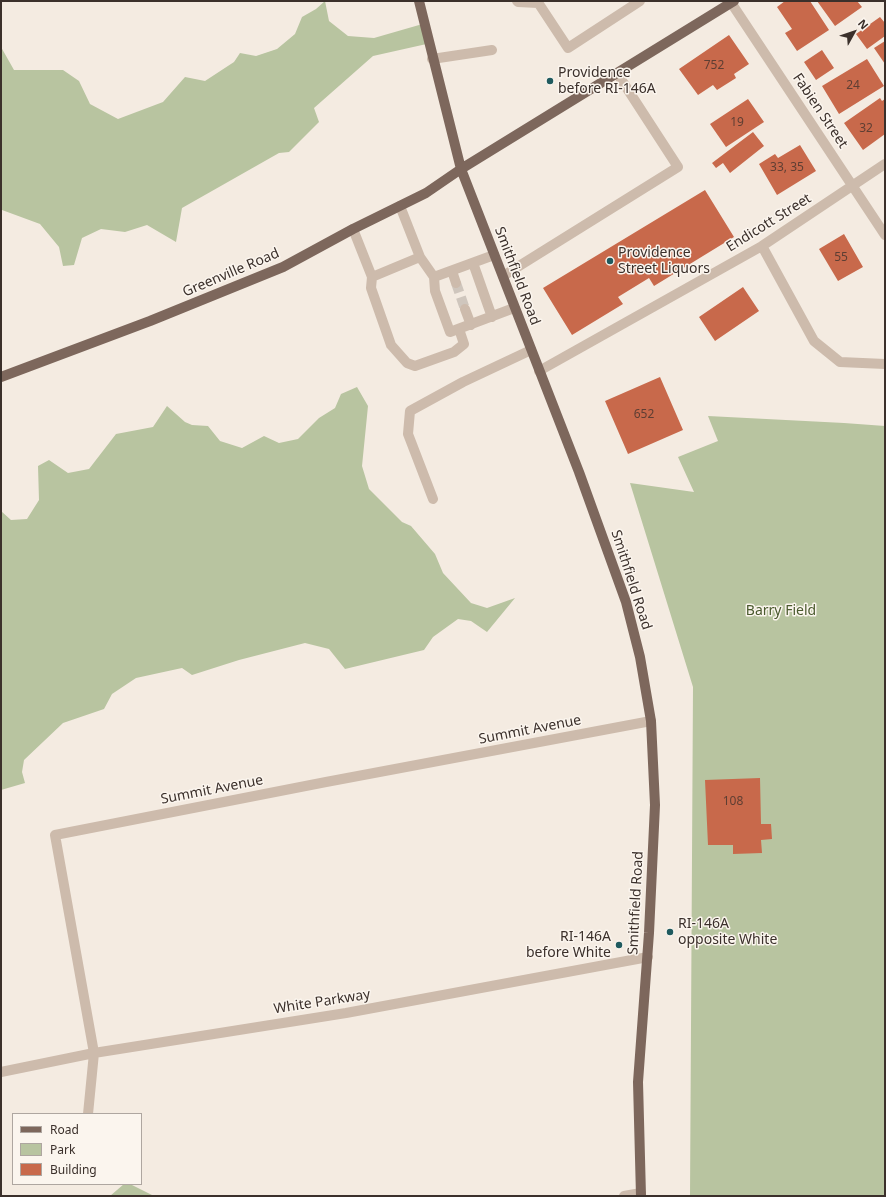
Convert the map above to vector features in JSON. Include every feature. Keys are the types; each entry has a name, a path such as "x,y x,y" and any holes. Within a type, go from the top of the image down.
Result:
{"main road":[{"name":"Smithfield Road","path":"419,1 460,169 579,472 626,602 640,657 651,721 655,805 648,957 638,1082 641,1195"},
{"name":"Greenville Road","path":"1,377 150,321 283,267 353,229 426,193 460,169 731,2"}],"street":[{"path":"517,1 537,2 568,48 640,1"},
{"name":"Fabien Street","path":"731,2 885,235"},
{"path":"432,59 492,50"},
{"path":"502,276 678,167 617,73"},
{"name":"Endicott Street","path":"539,371 762,246 885,164"},
{"path":"400,206 420,257 434,277 435,291 450,332 514,308"},
{"path":"353,229 372,278 371,288 391,345 407,363 415,366 454,352 464,344 459,329"},
{"path":"762,246 814,341 840,362 885,364"},
{"path":"434,277 494,255"},
{"path":"372,278 420,257"},
{"path":"473,263 492,317"},
{"path":"452,271 456,283"},
{"path":"465,309 471,325"},
{"path":"433,499 408,434 410,411 463,382 531,350"},
{"name":"Summit Avenue","path":"88,1113 94,1053 55,835 651,721"},
{"name":"White Parkway","path":"1,1072 94,1053 346,1014 648,957"},
{"path":"624,1196 641,1195"}],"green space":[{"path":"325,1 329,21 348,36 374,38 426,23 431,43 373,56 314,108 319,122 289,152 279,153 182,208 176,242 147,225 125,232 101,229 82,238 74,265 63,266 59,247 40,224 2,210 1,211 1,47 14,70 63,70 79,81 90,104 118,119 163,102 185,77 205,81 234,62 240,53 256,56 277,49 295,34 302,17 316,9"},
{"path":"357,387 368,406 362,466 369,489 402,522 411,526 435,554 443,573 471,603 487,608 515,598 487,632 471,621 458,619 433,637 424,650 345,669 329,649 305,643 239,660 192,675 182,668 136,678 112,694 104,709 63,723 24,760 22,772 25,783 1,790 1,511 11,520 27,519 39,500 38,466 49,460 68,473 89,469 116,434 153,427 167,406 185,422 192,425 208,426 220,441 242,448 264,436 279,443 298,439 319,418 335,408 341,394"},
{"name":"Barry Field","path":"708,416 885,426 885,1196 690,1196 693,687 630,483 694,492 678,457 718,441"},
{"path":"123,1185 132,1185 154,1196 110,1196"}],"building":[{"path":"785,1 810,1 829,30 797,51 785,33 792,29 777,7"},
{"path":"817,1 857,1 862,7 835,26"},
{"path":"880,17 885,23 885,36 867,49 856,34"},
{"path":"729,35 749,64 734,74 736,78 717,90 713,85 698,95 679,69"},
{"path":"885,41 885,64 874,48"},
{"path":"822,50 834,68 816,80 804,62"},
{"path":"867,59 884,86 839,114 822,86"},
{"path":"880,98 882,101 885,99 885,134 863,150 844,123"},
{"path":"748,99 764,122 726,147 710,124"},
{"path":"753,132 764,146 730,173 723,163 716,168 712,163"},
{"path":"800,145 816,171 777,195 759,164 775,154 778,158"},
{"path":"705,190 734,237 654,286 649,278 618,297 623,304 572,335 543,288"},
{"path":"844,234 863,267 838,281 819,249"},
{"path":"743,287 759,311 715,341 699,317"},
{"path":"660,377 683,430 628,454 605,401"},
{"path":"760,778 761,824 771,824 772,839 761,840 762,853 733,854 733,845 708,845 705,780"}],"tunnel":[{"path":"456,283 465,309"}],"place":[{"name":"Providence before RI-146A","path":"550,81"},
{"name":"Providence Street Liquors","path":"610,261"},
{"name":"RI-146A opposite White","path":"670,932"},
{"name":"RI-146A before White","path":"619,945"}]}
